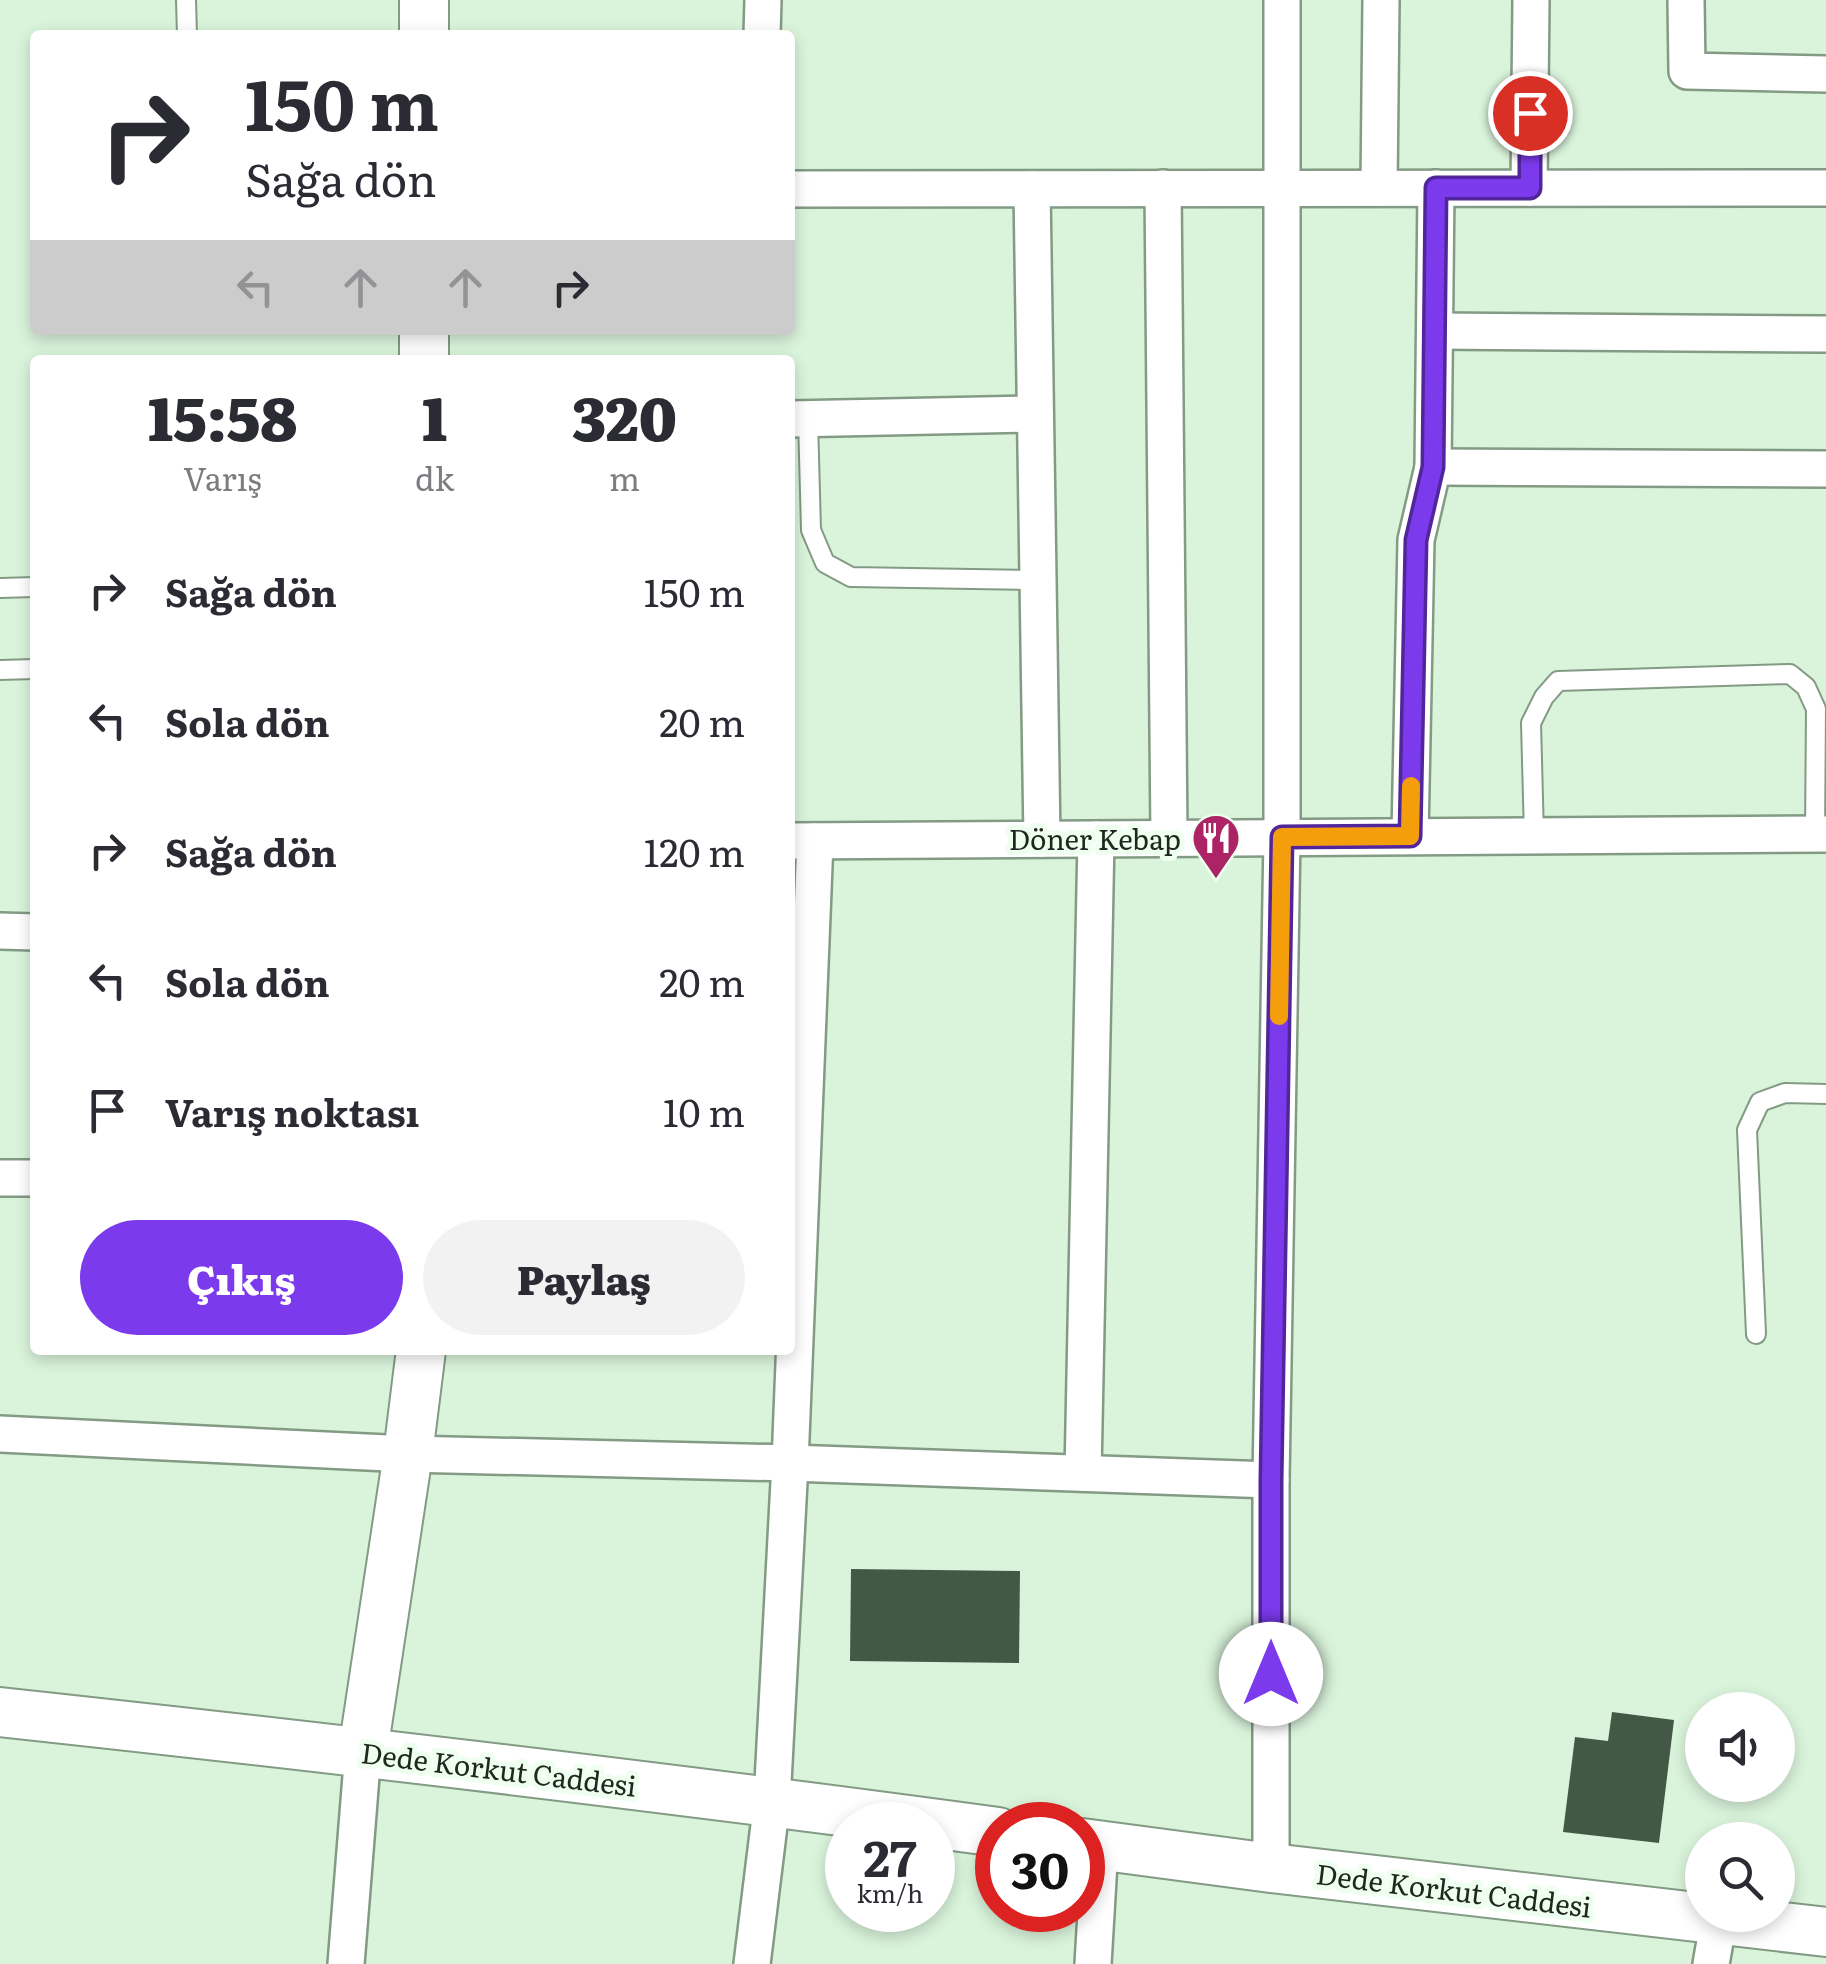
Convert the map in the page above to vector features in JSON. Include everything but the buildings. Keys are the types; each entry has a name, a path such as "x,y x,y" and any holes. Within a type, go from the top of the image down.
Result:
{"main road":[{"path":"424,0 424,30"},
{"path":"362,1751 420,1355"},
{"name":"Dede Korkut Caddesi","path":"0,1712 362,1751 975,1829"},
{"name":"Dede Korkut Caddesi","path":"1105,1846 1272,1868 1715,1941 1826,1932"}],"street":[{"path":"762,30 763,0"},
{"path":"1272,1868 1271,1480 1282,837 1282,0"},
{"path":"1378,188 1381,0"},
{"path":"1530,188 1531,0"},
{"path":"1686,0 1687,71 1826,74"},
{"path":"795,188 1826,188"},
{"path":"1164,188 1170,838"},
{"path":"1410,836 1416,540 1433,467 1436,188"},
{"path":"1032,189 1042,838"},
{"path":"1435,330 1826,334"},
{"path":"799,419 1035,414"},
{"path":"1433,467 1826,469"},
{"path":"795,1204 802,841 1821,834"},
{"path":"1083,1473 1096,839"},
{"path":"0,932 30,932"},
{"path":"0,1178 30,1178"},
{"path":"752,1964 772,1801 792,1355"},
{"path":"0,1434 408,1454 1271,1480"},
{"path":"346,1964 362,1751"},
{"path":"1093,1932 1094,1964"}],"lane":[{"path":"186,0 187,30"},
{"path":"799,419 811,530 825,564 850,578 1038,580"},
{"path":"0,588 30,587"},
{"path":"0,670 30,669"},
{"path":"1534,836 1530,723 1558,681 1790,674 1806,687 1816,709 1821,834"},
{"path":"1756,1334 1747,1130 1760,1102 1785,1093 1826,1094"}],"slow traffic":[{"path":"1279,1016 1282,837 1410,836 1411,786"}],"place":[{"name":"Döner Kebap","path":"1216,880"}],"route":[{"path":"1271,1674 1282,837 1410,836 1416,540 1433,467 1436,188 1530,188 1530,113"}]}
